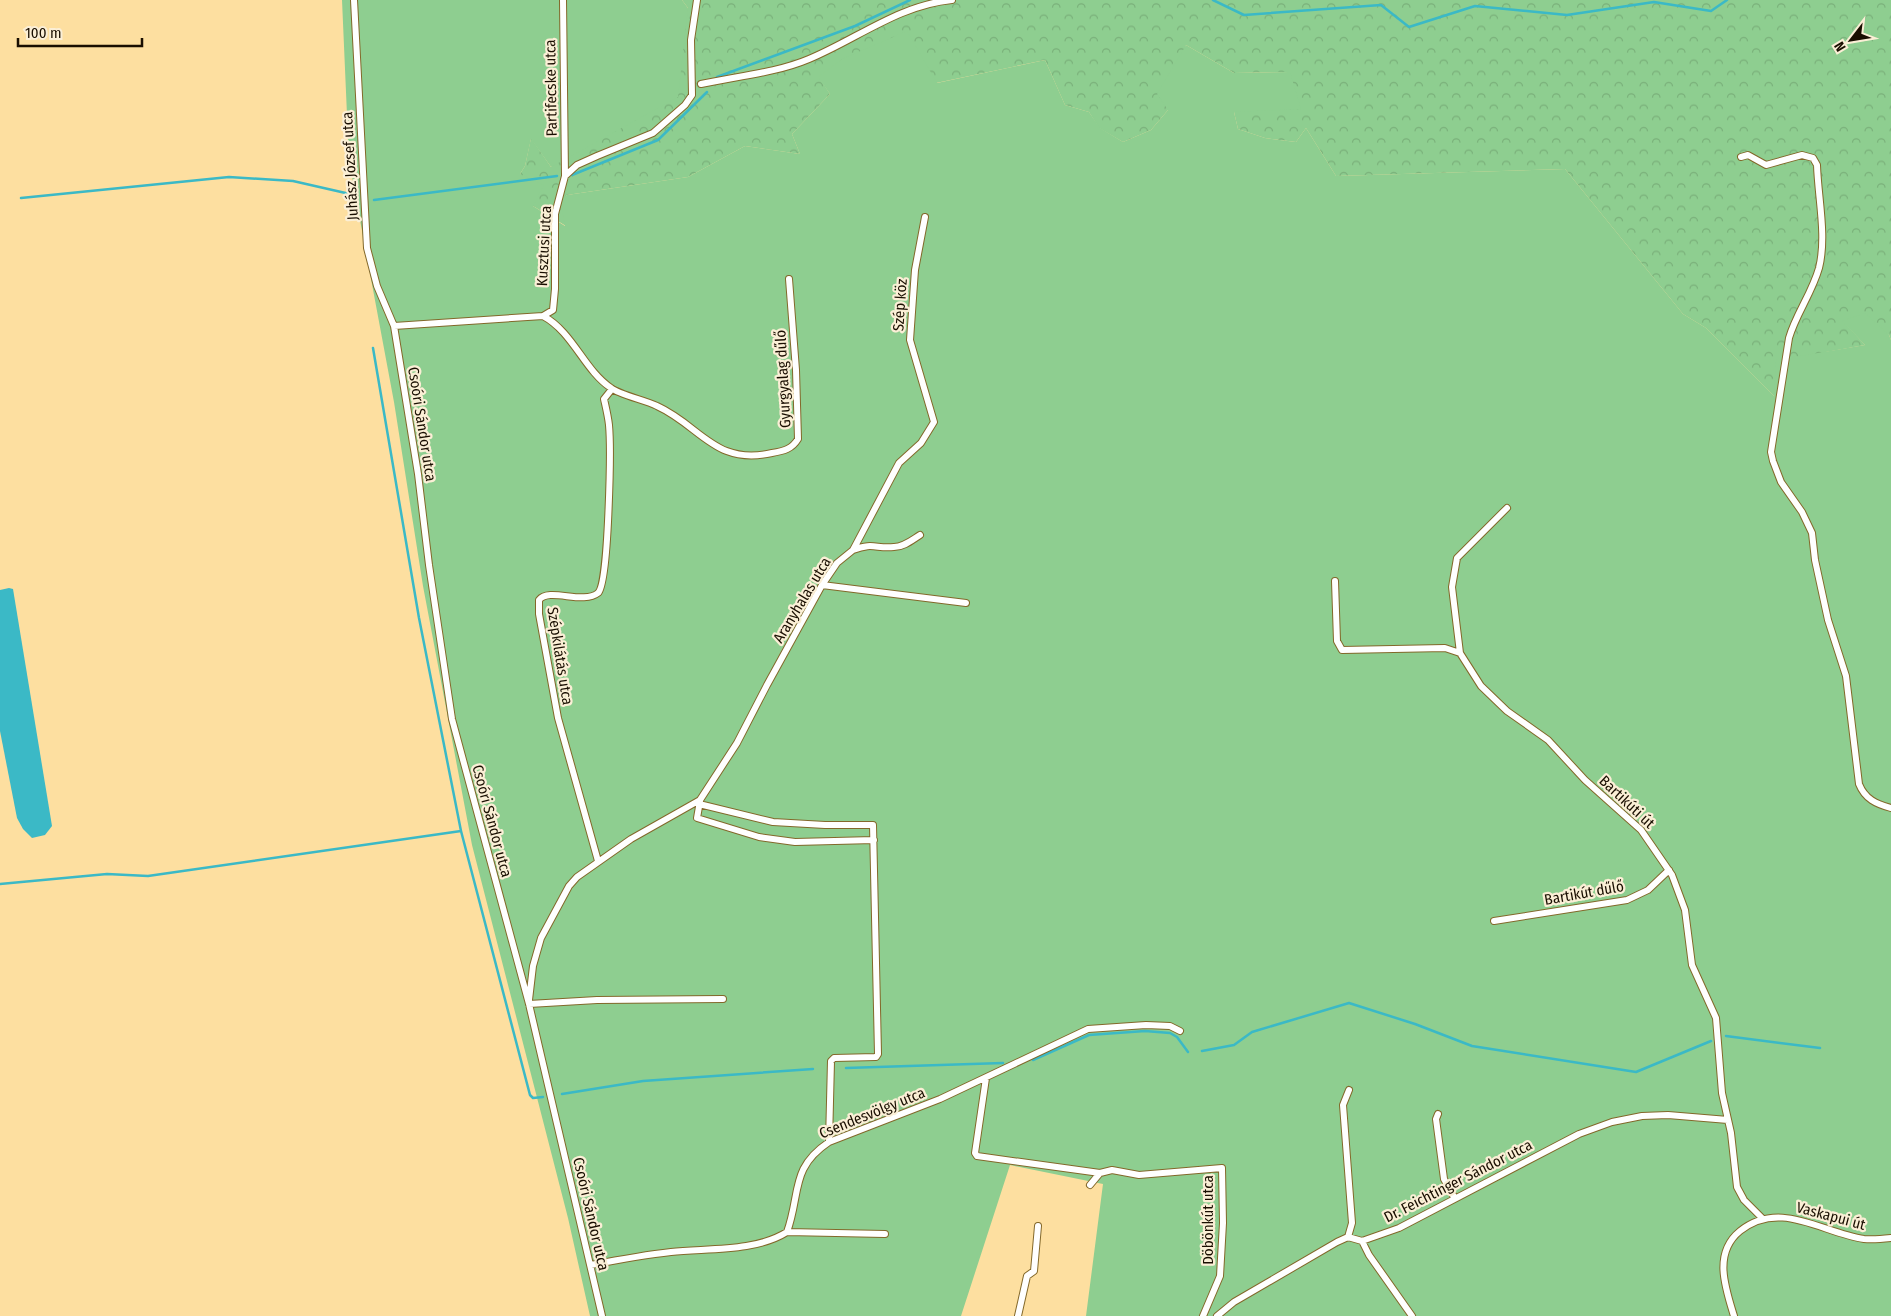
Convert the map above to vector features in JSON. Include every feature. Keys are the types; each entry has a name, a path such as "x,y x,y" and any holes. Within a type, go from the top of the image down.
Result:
{"street":[{"name":"Juhász József utca","path":"354,0 367,248 378,286 394,326"},
{"name":"Partifecske utca","path":"563,0 565,176"},
{"path":"565,176 577,165 653,133 685,105 692,95 691,40 697,0"},
{"path":"701,84 786,67 809,59 901,12 935,2 952,0"},
{"path":"1741,157 1748,156 1766,165 1802,155 1813,158 1817,165 1822,238 1819,268 1788,338 1772,452 1781,482 1802,512 1812,533 1815,560 1828,620 1846,676 1859,784 1863,794 1871,800 1891,808"},
{"name":"Kusztusi utca","path":"543,316 553,310 556,214 565,176"},
{"name":"Szép köz","path":"925,217 915,270 910,340 934,422"},
{"name":"Gyurgyalag dűlő","path":"543,316 551,320 565,334 612,389 658,406 684,423 707,442 728,452 756,457 794,446 798,440 796,370 789,278"},
{"path":"394,326 543,316"},
{"name":"Csoóri Sándor utca","path":"394,326 418,474 429,565 452,719 529,1004 602,1316"},
{"name":"Szépkilátás utca","path":"598,861 558,718 539,614 539,600 548,596 586,598 594,595 601,588 606,563 610,462 609,426 604,399 612,389"},
{"name":"Aranyhalas utca","path":"529,1004 533,966 541,938 569,886 577,877 598,861 632,839 699,802 738,743 767,685 822,585 837,563 853,550 899,463 921,443 934,422"},
{"path":"1335,581 1337,641 1342,650 1445,648 1460,653 1452,587 1457,558 1507,508"},
{"path":"853,550 870,544 894,547 903,545 920,535"},
{"path":"822,585 966,603"},
{"name":"Bartikúti út","path":"1460,653 1481,686 1507,712 1548,740 1585,780 1641,830 1669,870 1684,910 1692,965 1714,1012 1722,1093 1728,1120 1737,1187 1744,1200 1762,1218"},
{"path":"829,1142 831,1061 834,1058 876,1056 878,1054 874,825 773,822 699,802 697,818 759,837 795,842 874,840"},
{"name":"Bartikút dűlő","path":"1494,921 1627,900 1648,890 1669,870"},
{"path":"529,1004 597,1000 723,999"},
{"name":"Csendesvölgy utca","path":"787,1232 803,1166 818,1150 829,1142 890,1120 986,1078 1088,1029 1146,1024 1170,1026 1180,1031"},
{"path":"986,1078 975,1153 977,1156 1100,1173"},
{"path":"1217,1316 1234,1302 1348,1237 1352,1223 1343,1106 1349,1090"},
{"path":"1438,1114 1436,1119 1444,1178 1454,1197"},
{"name":"Dr. Feichtinger Sándor utca","path":"1362,1241 1399,1228 1454,1197 1579,1134 1612,1122 1642,1116 1668,1115 1728,1120"},
{"name":"Döbönkút utca","path":"1100,1173 1112,1170 1139,1175 1222,1168 1223,1223 1220,1276 1203,1316"},
{"path":"1090,1185 1100,1173"},
{"name":"Vaskapui út","path":"1734,1316 1723,1274 1723,1261 1727,1247 1734,1236 1746,1226 1762,1218 1789,1217 1863,1239 1891,1238"},
{"path":"1018,1316 1027,1276 1034,1271 1038,1226"},
{"path":"590,1265 637,1257 760,1243 775,1239 787,1232 885,1234"},
{"path":"1348,1237 1362,1241 1369,1255 1412,1316"}],"green space":[{"path":"342,0 682,0 688,8 678,97 551,167 531,139 525,166 520,174 544,185 533,206 565,226 560,199 567,195 688,177 745,146 800,154 792,134 830,94 818,77 842,59 907,31 937,83 1045,60 1065,105 1089,112 1100,128 1123,142 1151,130 1168,110 1157,94 1186,45 1234,73 1290,72 1301,109 1234,112 1238,129 1265,138 1296,142 1306,128 1336,176 1565,169 1683,314 1706,328 1774,396 1776,360 1865,345 1842,321 1865,313 1889,335 1891,340 1891,1316 1086,1316 1103,1184 1010,1165 961,1316 590,1316 568,1218 472,845 423,586 394,402 349,161"},
{"path":"682,0 1891,0 1891,340 1889,335 1843,321 1865,345 1826,352 1774,396 1706,328 1683,314 1565,169 1336,176 1306,128 1296,142 1265,138 1238,129 1234,112 1290,72 1234,73 1186,45 1168,110 1151,130 1123,142 1099,128 1089,112 1065,105 1045,60 936,83 819,77 830,94 792,134 800,154 745,146 688,177 567,195 561,200 566,226 533,206 520,174 525,166 531,138 551,167 688,8"}],"water":[{"path":"13,589 52,826 45,835 32,838 23,829 17,818 0,731 0,590"}],"waterway":[{"path":"717,77 855,26 910,0"},
{"path":"1213,0 1244,15 1381,5 1409,27 1475,6 1567,15 1654,2 1711,11 1727,0"},
{"path":"572,175 658,140 707,92"},
{"path":"374,200 557,176"},
{"path":"21,198 229,177 293,181 350,194"},
{"path":"373,348 419,618 461,831 530,1095 533,1098 543,1097"},
{"path":"0,884 107,874 148,876 461,831"},
{"path":"1202,1051 1234,1045 1252,1032 1349,1003 1415,1024 1472,1046 1636,1072 1711,1041"},
{"path":"1033,1060 1089,1035 1145,1031 1170,1033 1177,1037 1188,1052"},
{"path":"1726,1036 1820,1048"},
{"path":"846,1068 1003,1063"},
{"path":"562,1094 643,1081 813,1069"}]}
